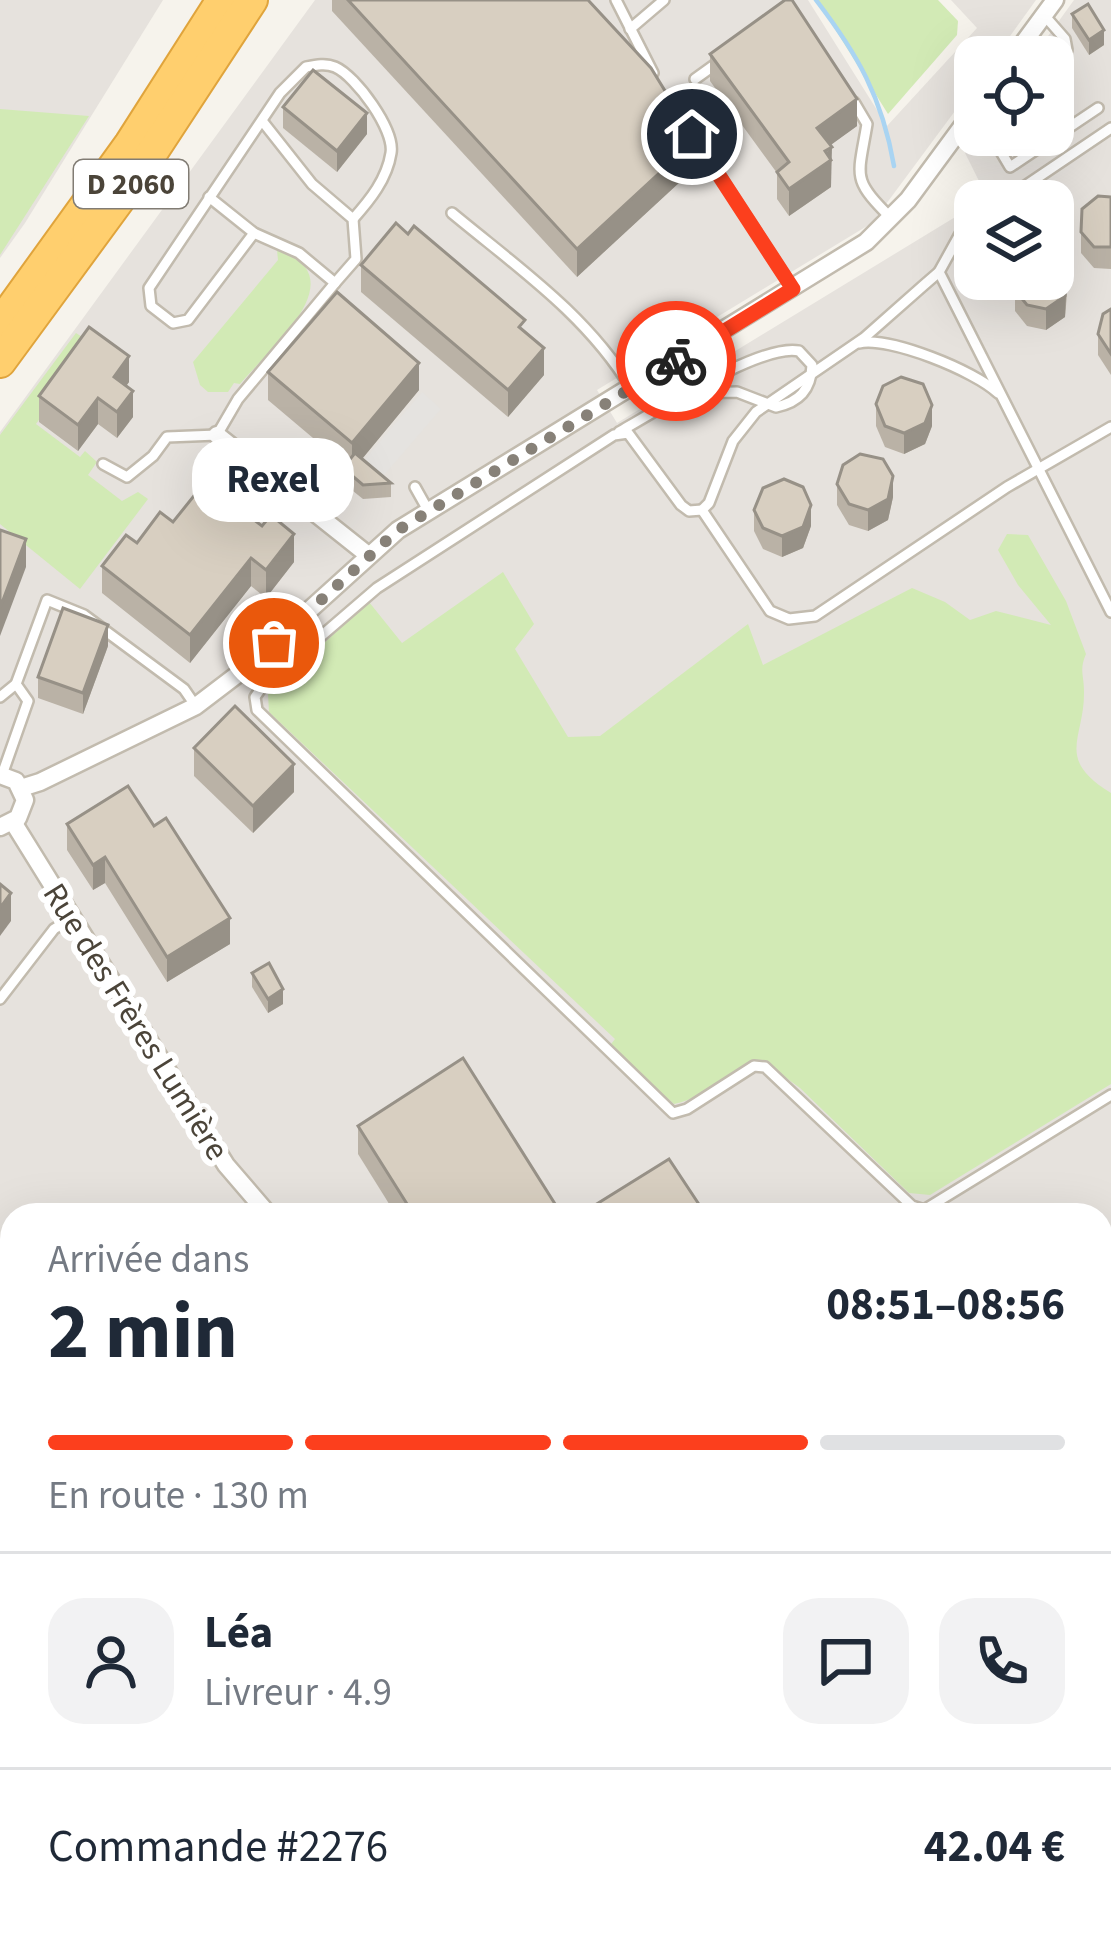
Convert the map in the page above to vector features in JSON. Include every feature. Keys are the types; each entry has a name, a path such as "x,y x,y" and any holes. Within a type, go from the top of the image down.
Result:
{"highway":[{"name":"D 2060","path":"0,324 130,144 219,0"},
{"name":"D 2060","path":"0,362 138,174 252,0"}],"street":[{"path":"1028,36 1049,8"},
{"path":"1,775 21,788 33,786 196,706 274,643 368,555 429,512 866,242 891,218 954,136"},
{"path":"217,435 368,555"},
{"path":"6,825 24,807 21,788"},
{"name":"Rue des Frères Lumière","path":"6,825 72,917 226,1165 259,1203"}],"lane":[{"path":"616,0 650,68 793,289"},
{"path":"630,28 664,0"},
{"path":"1049,8 1063,36"},
{"path":"695,79 732,52"},
{"path":"103,464 127,476 153,456 167,437 217,435 238,399 356,259 353,219 384,174 392,136 344,73 332,65 306,67 280,93 149,288 151,307 172,323 188,320 254,233"},
{"path":"846,90 867,124 858,176 864,191 891,218"},
{"path":"1074,124 1098,108"},
{"path":"263,122 312,184 353,219"},
{"path":"1034,180 1111,128"},
{"path":"1003,156 1010,167 1026,156"},
{"path":"209,197 254,233 299,253 335,283"},
{"path":"452,213 578,317 631,388"},
{"path":"614,435 628,433 681,506 689,512 702,510 733,441 766,404 854,344 939,272 954,245"},
{"path":"939,272 1111,612"},
{"path":"854,344 875,340 966,372 1002,396"},
{"path":"812,372 800,350 765,353 614,435 377,588 262,687 255,697 256,710 673,1113 754,1066 765,1067 909,1203"},
{"path":"692,393 737,392 766,404"},
{"path":"702,510 764,604 778,617 801,620 837,603 1007,487 1111,427"},
{"path":"415,487 429,512"},
{"path":"0,697 16,684 47,601 84,615 184,689 196,706"},
{"path":"1,775 28,701 16,684"},
{"path":"0,999 54,928 72,917"},
{"path":"935,1203 1111,1095"}],"shaded area":[{"path":"0,0 163,0 0,258"},
{"path":"315,0 808,0 887,126 954,53 954,112 872,223 597,390 617,423 954,218 954,300 1074,300 1074,180 978,180 966,156 1074,156 1074,36 1048,36 1074,0 1111,0 1111,1203 0,1203 0,432"},
{"path":"951,0 1036,0 1010,36 970,36 977,28"},
{"path":"422,392 441,409 379,481 360,465"}],"green space":[{"path":"817,0 938,0 958,21 957,35 888,114"},
{"path":"0,109 89,116 0,255"},
{"path":"277,250 300,262 310,277 309,295 300,314 240,384 234,383 228,392 208,392 200,385 193,362 278,260"},
{"path":"76,333 93,344 36,424 80,457 85,451 97,462 88,475 122,501 138,492 148,499 80,589 0,524 0,435"},
{"path":"1007,534 1028,535 1066,601 1086,654 1076,747 1083,769 1111,793 1111,1084 930,1195 909,1193 800,1088 763,1061 674,1104 608,1048 615,1039 269,712 268,694 369,602 402,643 503,572 534,624 515,649 568,737 600,736 748,624 763,665 912,588 945,602 970,620 996,611 1051,625 1018,585 998,550"}],"building":[{"path":"348,0 588,0 651,68 695,140 577,249"},
{"path":"785,0 792,0 857,99 817,128 832,147 825,151 831,160 789,189 777,172 789,162 710,54"},
{"path":"1088,4 1104,30 1089,40 1072,14"},
{"path":"313,70 367,113 337,151 283,107"},
{"path":"1098,196 1111,197 1111,247 1094,247 1081,232 1082,209"},
{"path":"396,223 408,234 414,226 525,320 519,327 544,348 508,390 361,265"},
{"path":"337,292 419,363 352,443 268,372"},
{"path":"1023,300 1059,300 1046,309"},
{"path":"1111,309 1111,354 1098,334 1103,314"},
{"path":"89,327 129,356 114,377 133,391 117,412 98,398 78,425 39,396"},
{"path":"901,377 923,384 932,405 925,423 904,433 885,426 876,404 883,386"},
{"path":"355,453 391,483 363,485 343,468"},
{"path":"860,454 883,459 893,476 888,499 868,510 849,504 837,484 843,465"},
{"path":"784,479 803,487 811,505 803,527 782,536 763,528 754,510 763,488"},
{"path":"205,482 262,526 271,515 294,534 266,570 251,558 190,635 102,566 126,535 137,543 160,512 173,522"},
{"path":"0,530 26,539 0,608"},
{"path":"63,608 108,625 83,693 38,677"},
{"path":"235,706 294,764 253,806 194,748"},
{"path":"128,786 154,826 166,818 230,918 167,957 105,857 93,865 67,824"},
{"path":"0,884 11,893 0,908"},
{"path":"269,963 283,989 268,999 252,973"},
{"path":"463,1058 554,1203 406,1203 358,1126"},
{"path":"669,1159 698,1203 598,1203"}],"waterway":[{"path":"816,0 866,78 883,119 894,166"}],"way so far":[{"path":"274,643 398,530 676,361"}],"place":[{"name":"Rexel","path":"274,643"}],"route":[{"path":"676,361 793,289 692,134"}]}
